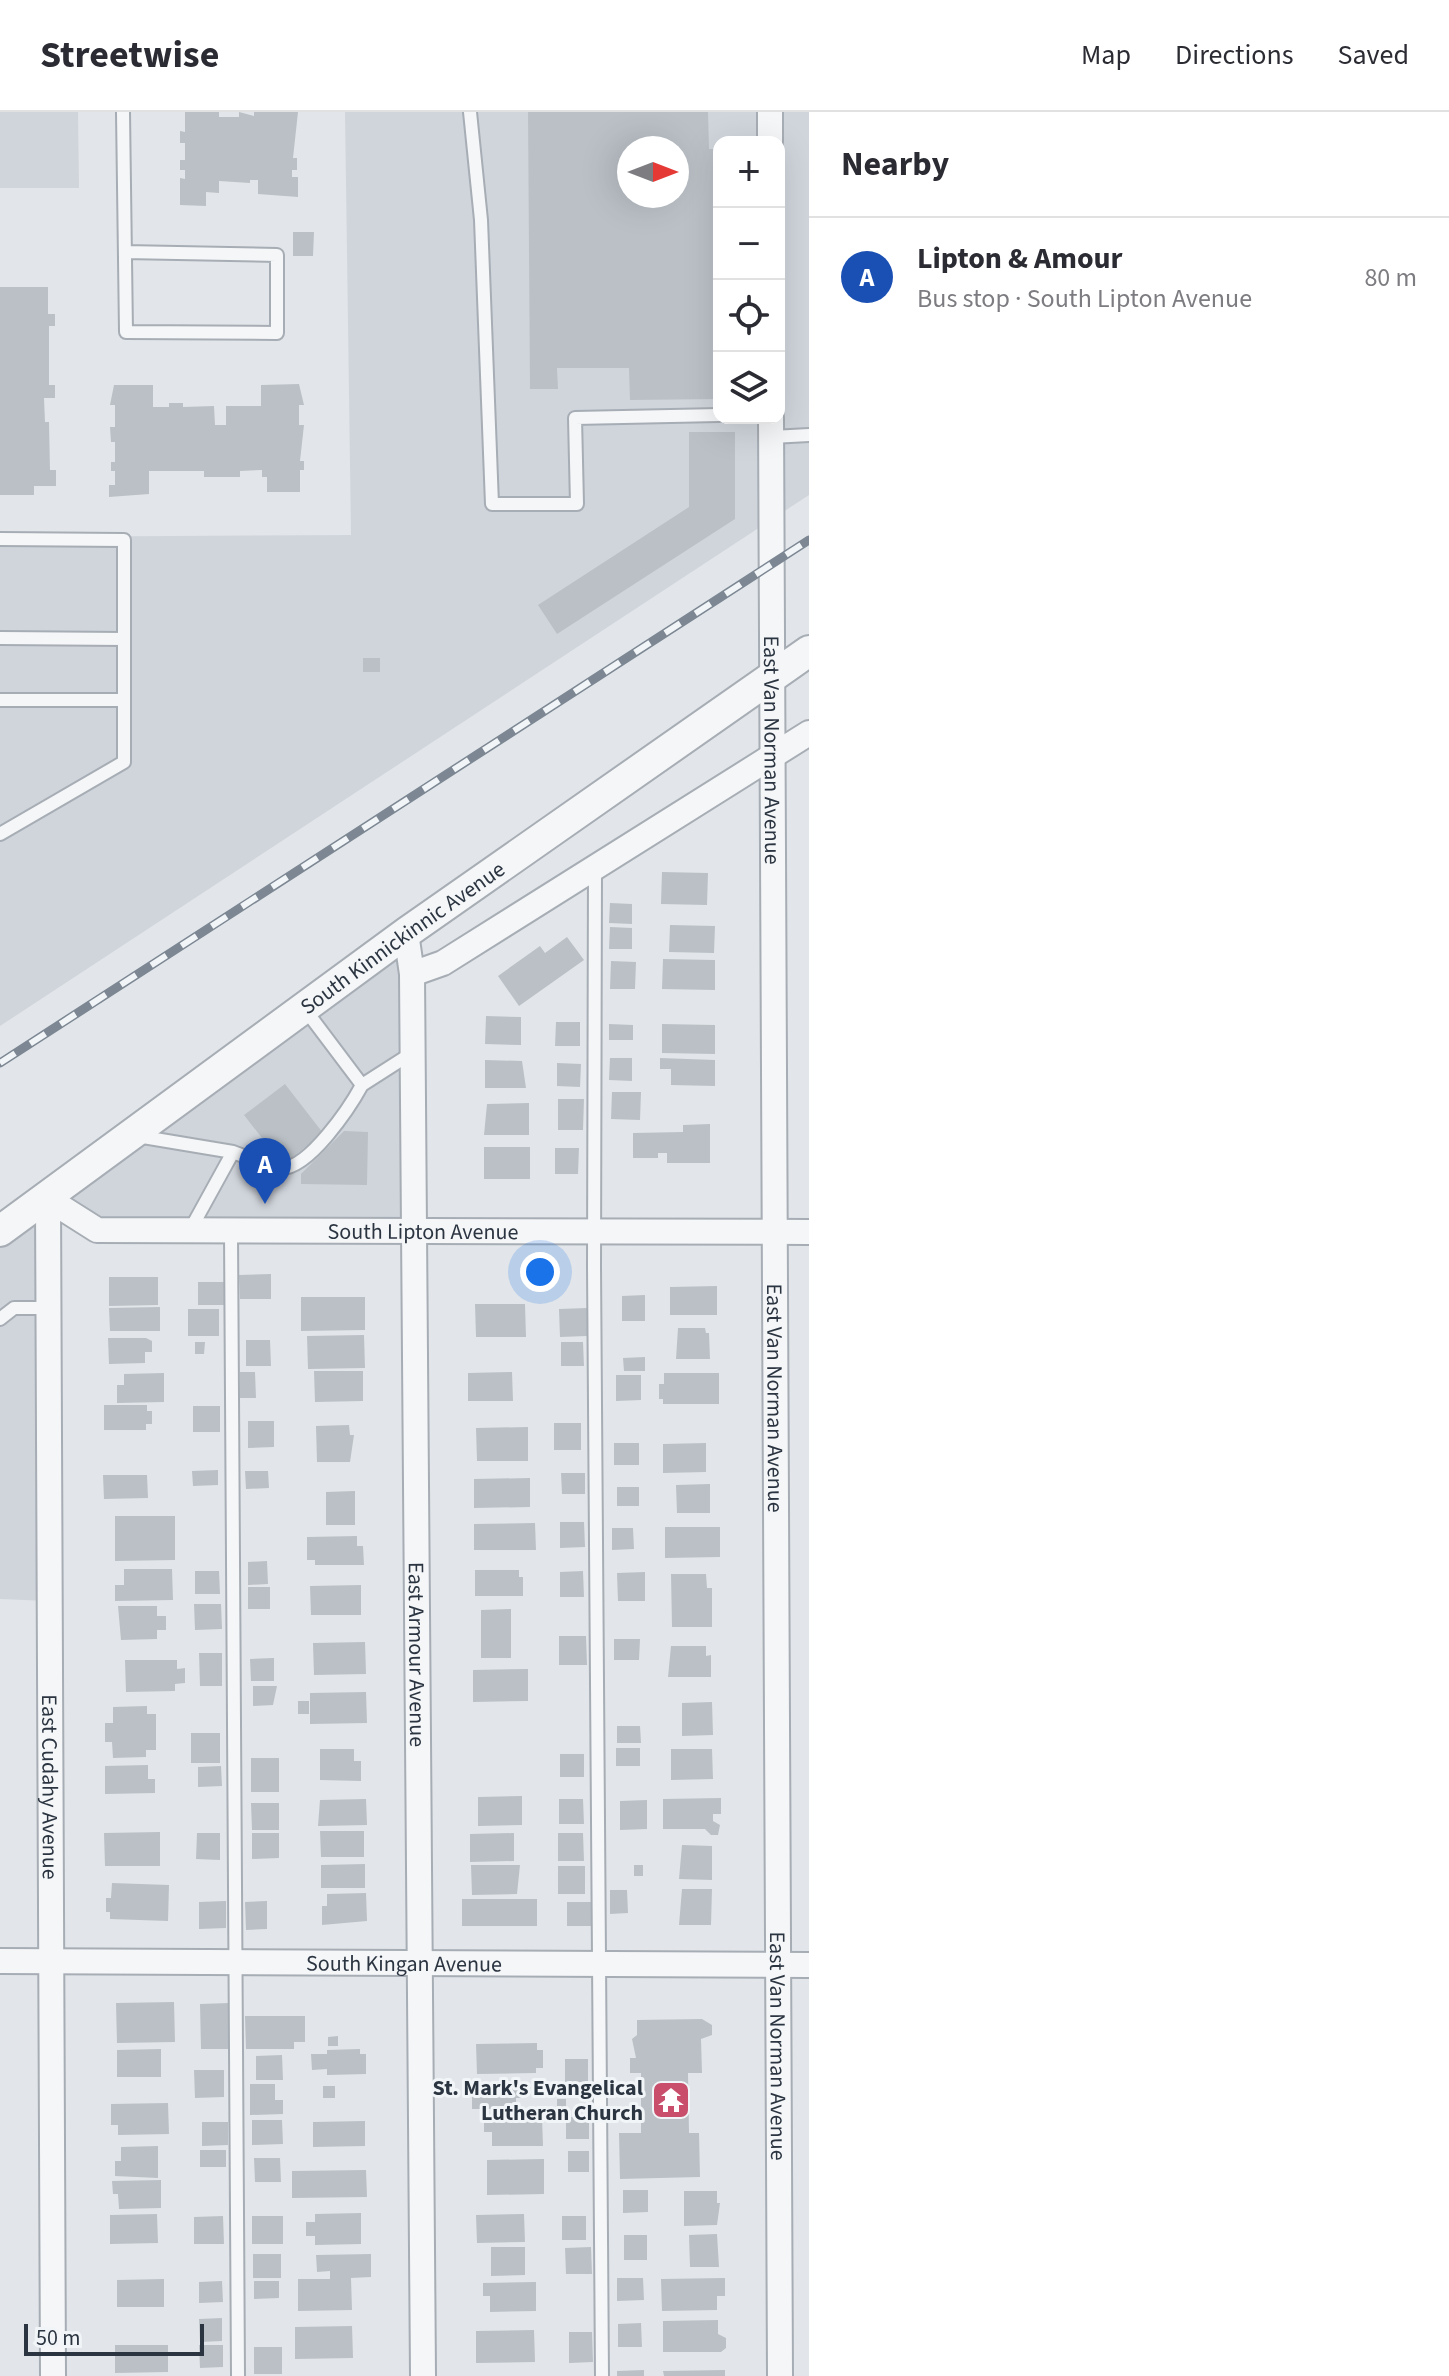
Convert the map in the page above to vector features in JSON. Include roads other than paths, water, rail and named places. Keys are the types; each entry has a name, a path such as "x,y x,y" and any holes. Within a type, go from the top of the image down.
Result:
{"street":[{"path":"770,112 770,136"},
{"name":"East Van Norman Avenue","path":"771,428 780,2376"},
{"name":"South Kinnickinnic Avenue","path":"0,1231 48,1199 406,933 809,651"},
{"name":"South Kinnickinnic Avenue","path":"412,974 443,963 809,733"},
{"name":"East Armour Avenue","path":"406,933 412,974 423,2376"},
{"name":"South Lipton Avenue","path":"48,1199 97,1230 189,1233 809,1232"},
{"name":"East Cudahy Avenue","path":"48,1199 53,2376"},
{"name":"South Kingan Avenue","path":"0,1961 809,1965"}],"lane":[{"path":"123,112 126,332 277,333 277,255 125,252"},
{"path":"470,112 481,220 492,504 577,504 575,418 713,415"},
{"path":"771,428 809,435"},
{"path":"0,539 124,540 124,762 0,834"},
{"path":"0,638 124,639"},
{"path":"0,700 124,700"},
{"path":"595,868 594,1232 602,1965 602,2376"},
{"path":"304,1008 362,1085"},
{"path":"133,1135 233,1152 280,1168 294,1165 342,1120 362,1085 412,1053"},
{"path":"189,1233 233,1152"},
{"path":"231,1233 238,2376"},
{"path":"0,1319 14,1308 48,1308"}],"railway":[{"path":"0,1063 809,540"}],"place":[{"name":"Lipton & Amour","path":"265,1204"},
{"name":"St. Mark's Evangelical Lutheran Church","path":"671,2100"}]}
